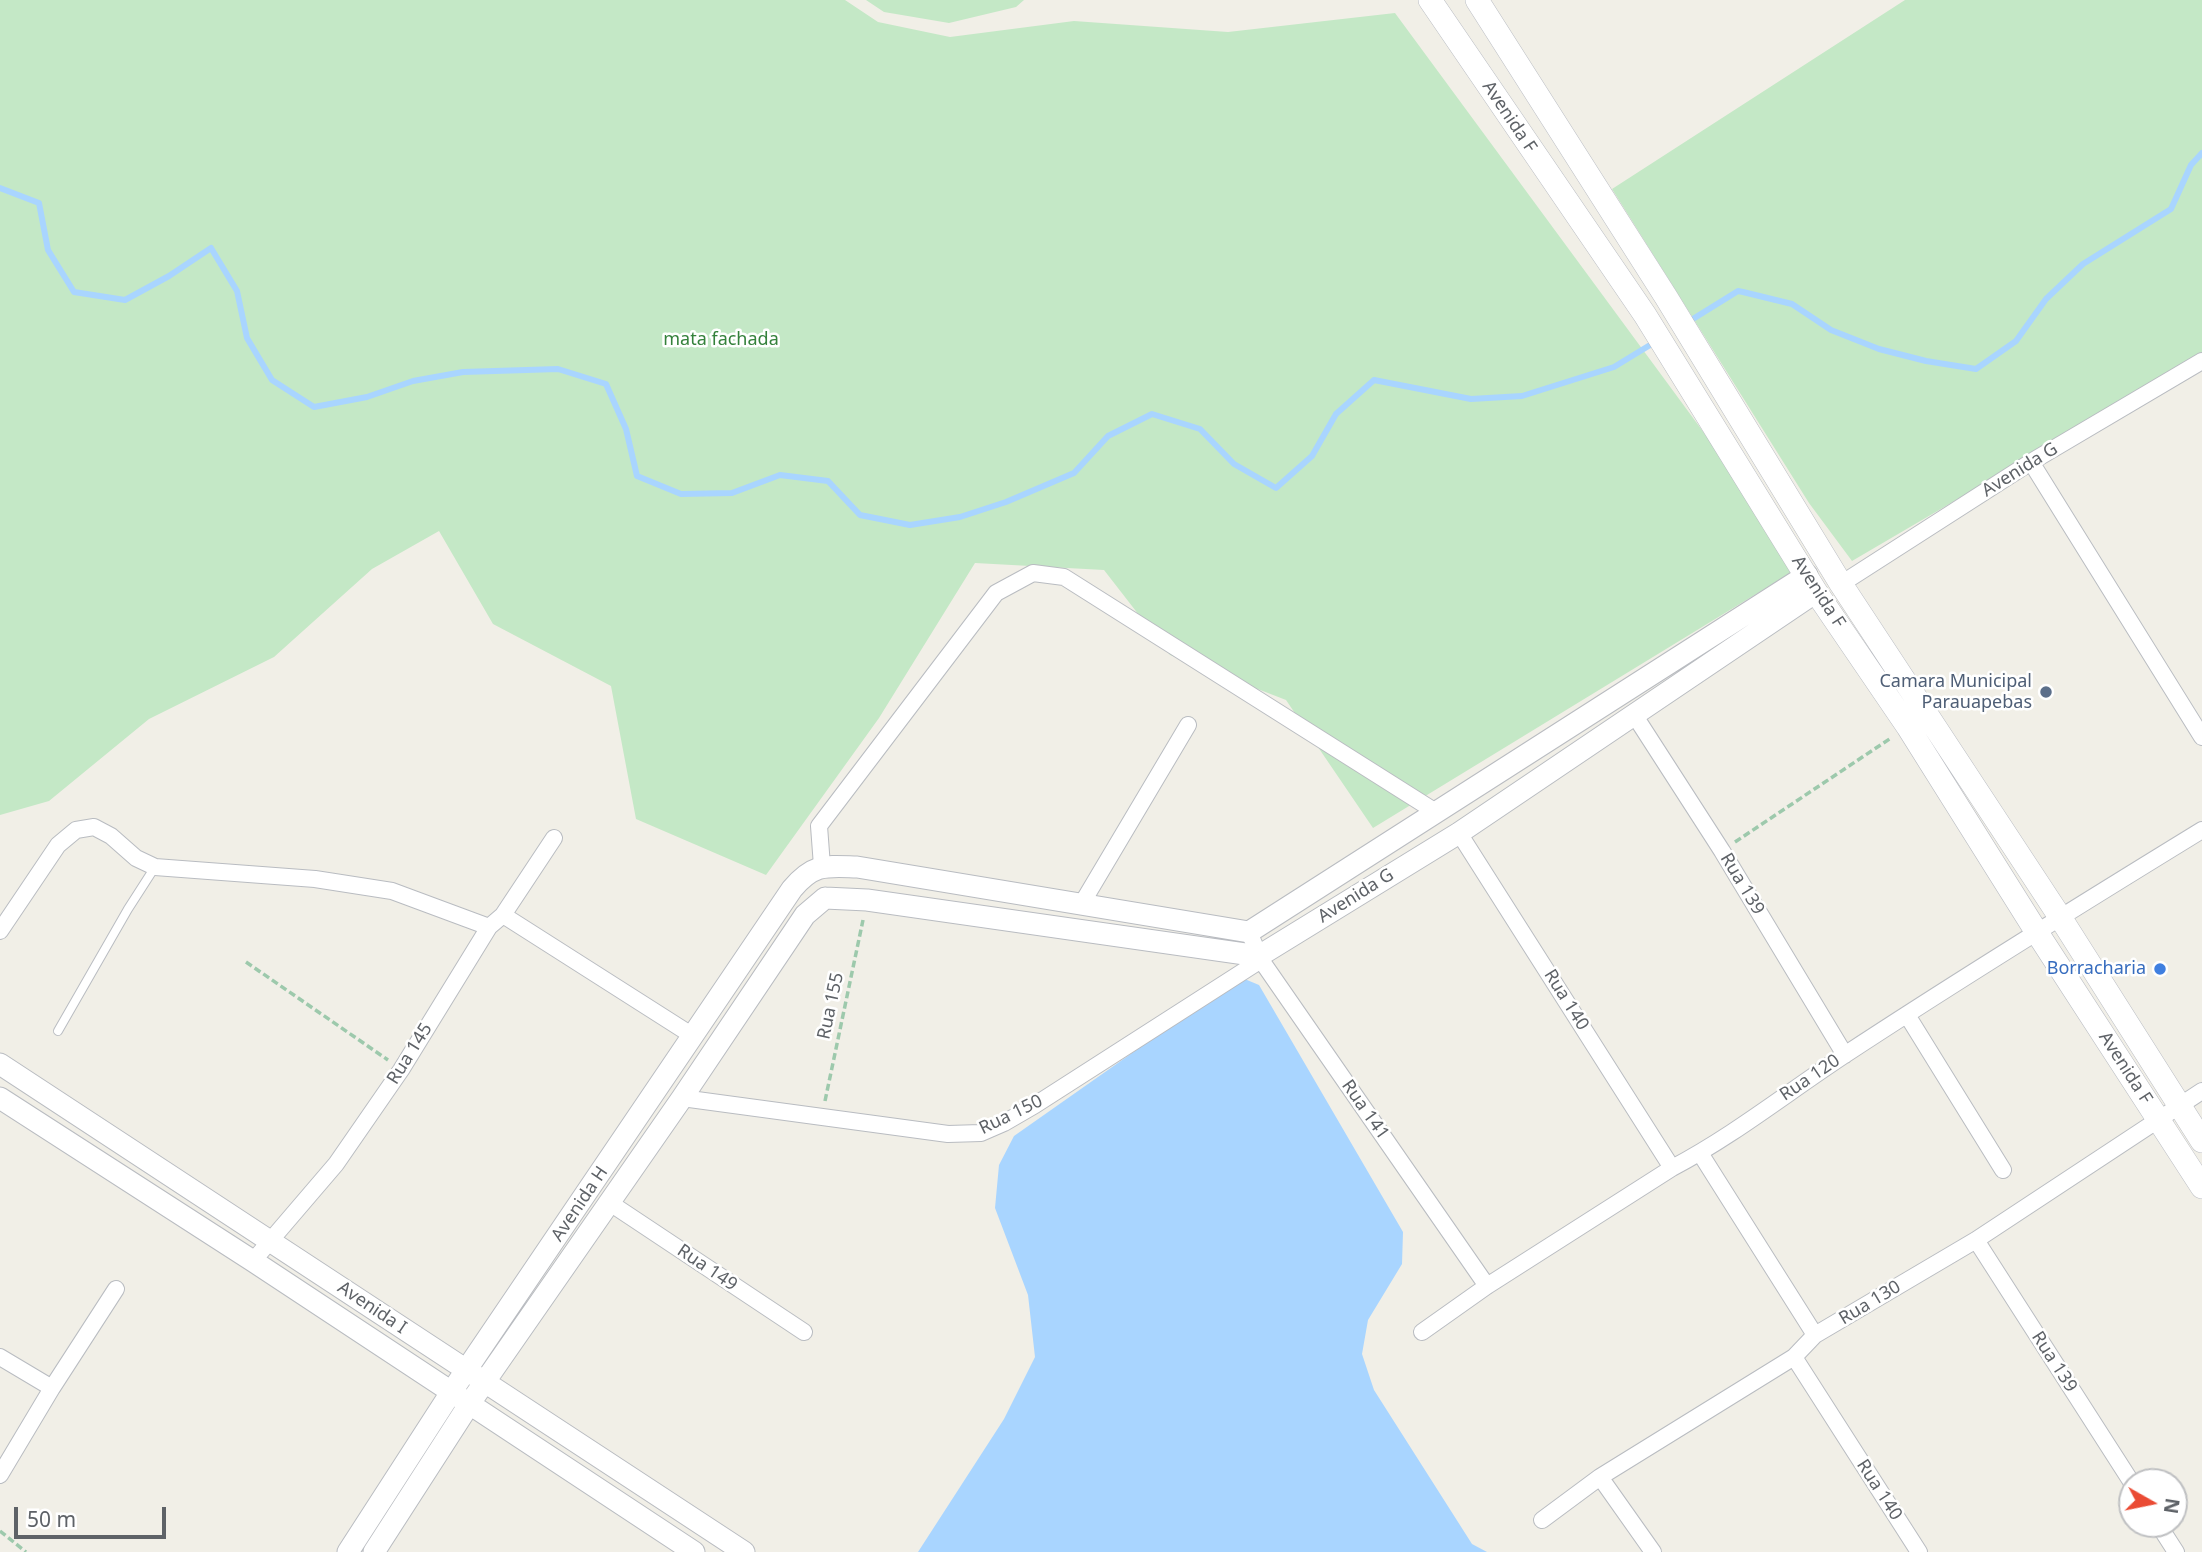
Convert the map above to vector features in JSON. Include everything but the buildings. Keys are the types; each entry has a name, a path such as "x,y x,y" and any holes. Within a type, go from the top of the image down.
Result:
{"main road":[{"name":"Avenida F","path":"1430,0 1645,315 1811,583 1908,727 2202,1187"},
{"name":"Avenida F","path":"1477,0 1666,297 1841,584 2060,917 2202,1140"}],"street":[{"name":"Avenida G","path":"1841,584 2031,462 2202,361"},
{"path":"2031,462 2202,737"},
{"path":"1260,958 867,900 825,898 818,826 996,593 1033,573 1064,577 1436,812"},
{"name":"Avenida G","path":"1260,958 1459,833 1635,716 1811,583"},
{"name":"Avenida G","path":"1249,932 1436,812 1811,583"},
{"name":"Rua 139","path":"1635,716 1722,851 1845,1055"},
{"path":"1081,905 1188,725"},
{"path":"0,931 58,845 76,830 94,827 111,836 136,858 156,867 315,879 392,891 489,927"},
{"name":"Rua 120","path":"1422,1332 1487,1286 1672,1168 1700,1153 2036,931 2202,830"},
{"name":"Rua 140","path":"1459,833 1672,1168"},
{"name":"Rua 145","path":"253,1261 337,1164 401,1070 489,927 503,915 554,838"},
{"path":"822,866 858,867 1249,932"},
{"name":"Avenida H","path":"374,1552 470,1403 475,1377 693,1036 792,888 803,875 822,866"},
{"name":"Avenida H","path":"348,1552 452,1391 475,1377 610,1203 805,915 825,898"},
{"path":"503,915 693,1036"},
{"name":"Rua 141","path":"1249,932 1260,958 1487,1286"},
{"name":"Rua 150","path":"682,1098 948,1133 981,1133 1035,1105 1260,958"},
{"path":"1907,1015 2003,1170"},
{"name":"Avenida I","path":"0,1064 744,1552"},
{"name":"Rua 130","path":"1542,1520 1600,1477 1794,1357 1815,1335 1976,1240 2202,1091"},
{"name":"Avenida I","path":"0,1098 452,1391 694,1552"},
{"path":"57,1135 74,1114"},
{"path":"1700,1153 1815,1335"},
{"name":"Rua 149","path":"610,1203 804,1332"},
{"name":"Rua 139","path":"1976,1240 2122,1468"},
{"path":"0,1475 116,1289"},
{"path":"0,1357 52,1388"},
{"name":"Rua 140","path":"1794,1357 1919,1552"},
{"path":"1600,1477 1653,1552"}],"lane":[{"path":"58,1031 128,909 156,867"}],"path":[{"path":"1722,851 1908,727"},
{"name":"Rua 155","path":"822,1117 867,900"},
{"path":"246,962 401,1070"},
{"path":"0,1531 26,1552"}],"green space":[{"name":"mata fachada","path":"0,0 845,0 878,22 950,37 1074,21 1228,32 1395,13 1802,566 1373,828 1286,700 1170,655 1104,570 975,563 879,718 766,875 636,819 611,686 493,624 439,531 372,569 274,657 149,719 49,801 0,815"},
{"path":"866,0 1024,0 1016,7 949,23 884,12"},
{"path":"1905,0 2202,0 2202,356 1852,561 1809,503 1612,189"}],"water":[{"path":"1236,980 1247,980 1259,985 1403,1232 1402,1264 1368,1320 1362,1354 1374,1390 1472,1544 1487,1552 918,1552 1004,1419 1035,1357 1028,1295 995,1208 999,1165 1014,1136"}],"waterway":[{"path":"1688,322 1738,291 1792,304 1831,330 1879,349 1926,361 1976,369 2016,341 2046,299 2083,264 2171,209 2191,165 2202,153"},
{"path":"0,188 39,203 48,250 74,292 125,300 169,276 211,248 237,291 247,338 272,380 314,407 367,397 413,381 463,372 558,369 606,384 626,429 637,476 681,494 732,493 780,475 828,481 860,515 910,525 960,517 1006,502 1074,473 1108,436 1152,414 1200,429 1234,464 1276,488 1312,456 1336,414 1374,380 1471,399 1522,396 1614,367 1655,342"}],"place":[{"name":"Camara Municipal Parauapebas","path":"2046,692"},
{"name":"Borracharia","path":"2160,969"}]}
